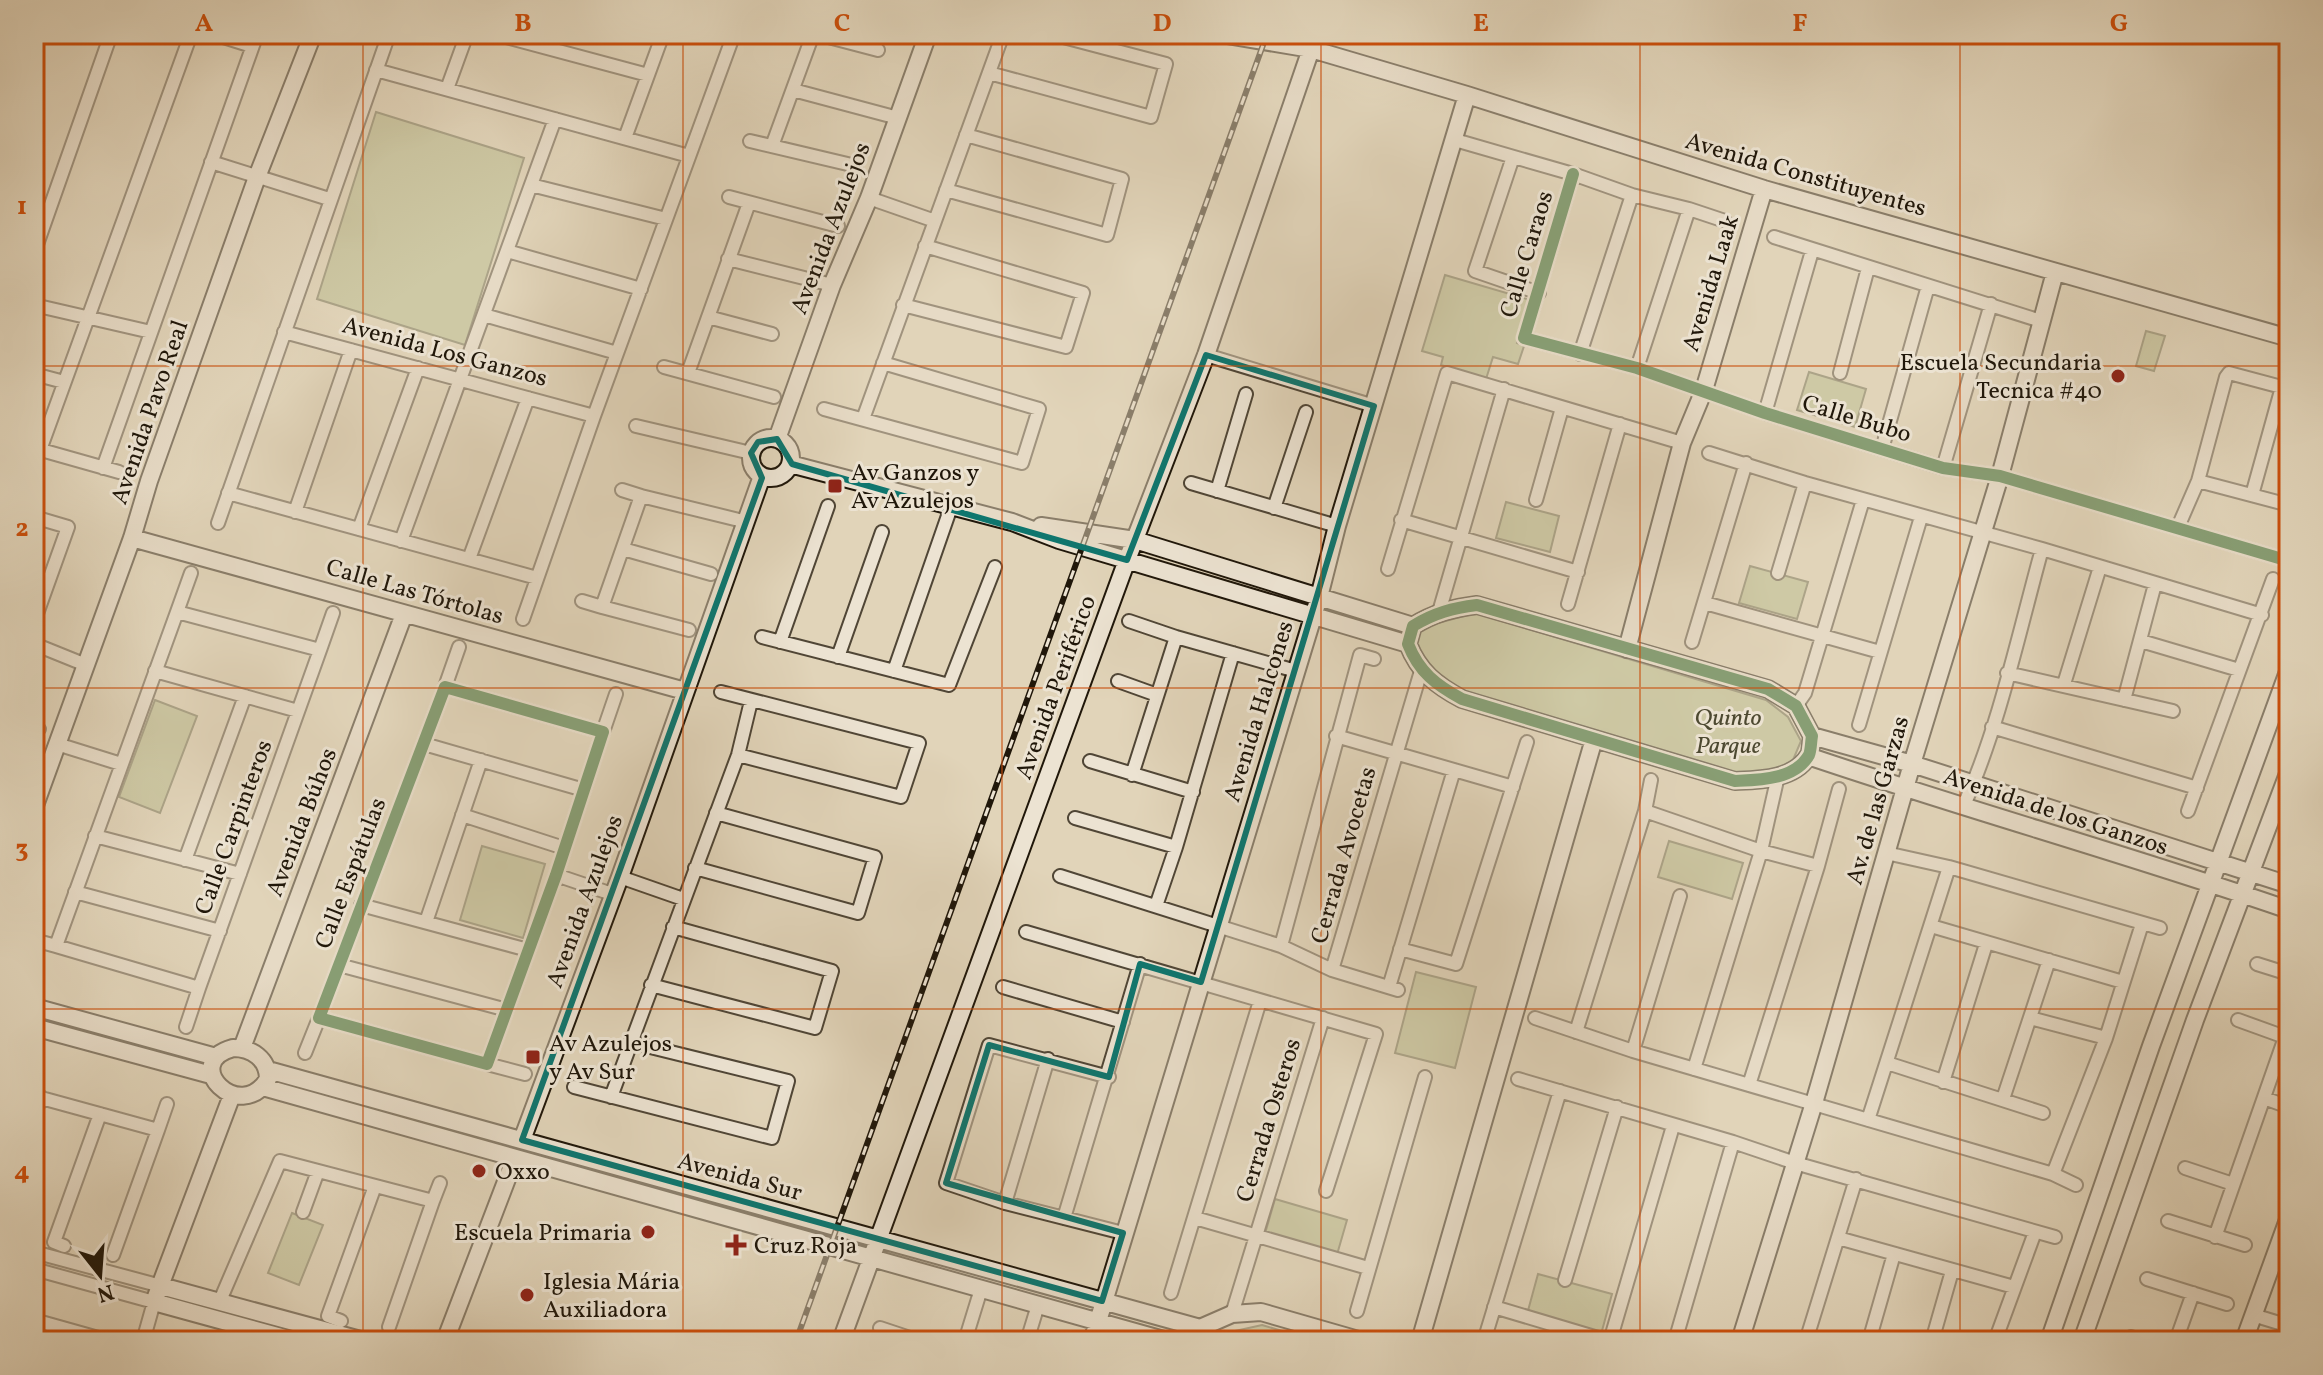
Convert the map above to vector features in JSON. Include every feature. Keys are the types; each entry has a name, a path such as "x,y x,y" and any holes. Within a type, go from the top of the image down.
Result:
{"main road":[{"name":"Avenida Pavo Real","path":"34,808 132,538 149,481 257,177 313,34"},
{"name":"Avenida Azulejos","path":"777,439 832,285 876,200 891,116 928,34"},
{"name":"Avenida Constituyentes","path":"1221,34 1311,49 1764,189 2289,338"},
{"name":"Avenida Periférico","path":"841,1341 1127,560 1206,355 1311,49"},
{"name":"Avenida Halcones","path":"1092,1341 1118,1231 1202,982 1319,597 1337,526 1460,141 1467,95"},
{"name":"Avenida Laak","path":"1627,649 1697,388 1764,189"},
{"name":"Av. de las Garzas","path":"1740,1341 1789,1160 1819,1105 1892,854 1912,764 2007,478 2041,321 2055,272"},
{"path":"777,439 790,451 790,464 779,476 762,476 754,469 751,453 758,442 777,439"},
{"path":"790,464 1095,542 1135,540 1413,626"},
{"name":"Avenida Azulejos","path":"522,1140 612,894 628,879 685,691 762,476"},
{"name":"Calle Las Tórtolas","path":"132,538 685,691"},
{"path":"1095,542 1127,560 1408,644"},
{"path":"1442,605 1477,605 1627,649 1768,689 1796,706 1812,736 1808,756 1776,784 1766,780 1735,781 1462,699 1419,678 1408,644 1413,626 1442,605"},
{"name":"Avenida Búhos","path":"242,1048 404,614"},
{"path":"2049,1341 2209,885 2289,669"},
{"name":"Avenida de los Ganzos","path":"1812,736 1912,764 2289,885"},
{"path":"1420,1341 1594,739"},
{"name":"Avenida de los Ganzos","path":"1808,756 2289,910"},
{"path":"2082,1341 2195,1020 2289,771"},
{"path":"34,1007 216,1057"},
{"path":"34,1027 211,1075 224,1091 232,1095 251,1094 263,1087 268,1079 268,1070 256,1054 242,1048 223,1051 216,1057 211,1075"},
{"name":"Avenida Sur","path":"268,1070 1102,1301 1198,1334 1234,1308 1261,1312 1362,1341"},
{"name":"Avenida Sur","path":"263,1087 1167,1341"},
{"path":"158,1294 232,1095"},
{"name":"Avenida Azulejos","path":"445,1341 515,1158"},
{"path":"754,1225 760,1206"},
{"path":"2244,1341 2289,1217"},
{"path":"158,1294 219,1303 364,1341"},
{"path":"158,1294 296,1341"}],"street":[{"path":"34,253 111,34"},
{"path":"119,472 37,449 191,34"},
{"path":"103,468 254,40 214,34"},
{"path":"218,523 389,34"},
{"path":"447,89 467,34"},
{"path":"495,34 648,75"},
{"path":"625,138 663,34"},
{"path":"523,619 734,34"},
{"path":"772,146 815,34 878,50"},
{"path":"863,419 1003,34"},
{"path":"989,73 1151,117 1166,64 1052,34"},
{"path":"376,70 689,156"},
{"path":"793,90 891,116"},
{"path":"401,541 555,119"},
{"path":"946,190 1107,235 1122,179 966,135"},
{"path":"750,141 856,166"},
{"name":"Calle Caraos","path":"1460,141 1725,221"},
{"path":"1513,157 1475,271 1539,293"},
{"path":"211,162 329,199"},
{"name":"Calle Caraos","path":"1573,174 1524,338 1637,368 1697,388"},
{"path":"531,185 666,219"},
{"path":"1580,354 1632,195"},
{"path":"729,197 838,226"},
{"path":"876,200 935,221"},
{"path":"688,373 749,203"},
{"path":"1637,368 1689,209"},
{"path":"1774,237 2041,321"},
{"path":"903,305 1066,347 1083,293 925,246"},
{"path":"507,251 641,289"},
{"name":"Calle Bubo","path":"1765,413 1812,251"},
{"path":"728,259 832,285"},
{"name":"Calle Bubo","path":"1840,373 1868,268"},
{"name":"Calle Bubo","path":"1882,449 1928,286"},
{"path":"1943,468 1991,304"},
{"path":"34,305 151,332"},
{"path":"484,315 617,353"},
{"path":"708,317 772,334"},
{"name":"Avenida Los Ganzos","path":"284,332 594,416"},
{"path":"295,512 351,350"},
{"path":"1206,355 1374,406"},
{"path":"824,409 1022,463 1039,409 883,363"},
{"path":"664,367 774,397"},
{"path":"359,529 418,368"},
{"path":"2178,527 2198,481 2226,377 2234,372 2286,388 2252,495"},
{"path":"1388,569 1447,373 1682,443"},
{"path":"34,374 64,382"},
{"name":"Calle Bubo","path":"1697,388 1765,413 1943,468 2007,478 2289,561"},
{"path":"1442,605 1504,389"},
{"path":"1217,491 1246,394"},
{"path":"469,559 528,398"},
{"path":"1536,500 1562,408"},
{"path":"1274,508 1306,412"},
{"path":"1568,604 1620,424"},
{"path":"636,426 751,453"},
{"path":"1709,453 2262,615"},
{"path":"1692,642 1746,463"},
{"path":"2198,481 2289,505"},
{"path":"1191,483 1337,526"},
{"path":"1778,573 1805,483"},
{"path":"622,490 747,522"},
{"path":"228,493 537,578"},
{"path":"602,607 641,496"},
{"path":"1796,706 1805,693 1863,500"},
{"path":"780,642 828,506"},
{"path":"894,671 951,507"},
{"path":"34,517 68,527 34,622"},
{"path":"1859,725 1921,517"},
{"path":"1401,520 1578,572"},
{"path":"838,657 882,532"},
{"path":"623,549 711,574"},
{"path":"1964,805 1992,727 2042,549"},
{"path":"762,637 949,685 995,567"},
{"path":"2064,684 2100,567"},
{"path":"56,946 191,573"},
{"path":"2188,811 2273,579"},
{"path":"34,584 48,588"},
{"path":"2124,700 2155,584"},
{"path":"582,601 689,630"},
{"path":"1705,603 1880,652"},
{"path":"177,612 320,650"},
{"name":"Calle Carpinteros","path":"186,1027 333,613"},
{"path":"1129,621 1296,671"},
{"path":"1132,775 1176,637"},
{"path":"2141,641 2239,670"},
{"path":"34,644 86,665"},
{"name":"Calle Espátulas","path":"305,1053 459,647"},
{"path":"1156,906 1233,653"},
{"name":"Cerrada Avocetas","path":"1281,946 1360,655 1374,659"},
{"path":"155,671 298,711"},
{"path":"2007,673 2173,711"},
{"name":"Cerrada Avocetas","path":"1332,970 1419,678"},
{"path":"1118,681 1157,695"},
{"path":"445,687 603,732"},
{"path":"721,692 919,743 901,797 738,755"},
{"path":"487,1064 556,875 616,694"},
{"path":"185,860 245,696"},
{"path":"611,1097 738,755 751,701"},
{"path":"1992,727 2197,788"},
{"name":"Cerrada Avocetas","path":"1336,736 1513,787"},
{"path":"1400,949 1456,964 1527,742"},
{"path":"57,744 121,764"},
{"path":"424,744 584,790"},
{"path":"426,922 481,760"},
{"path":"1090,761 1193,792"},
{"name":"Cerrada Avocetas","path":"1060,876 1281,946 1332,970 1393,988 1400,949 1454,770"},
{"path":"1576,1032 1645,811 1651,780"},
{"path":"1694,1069 1761,851 1776,784"},
{"path":"1749,1085 1839,789"},
{"path":"1645,811 1761,851 1818,866"},
{"path":"695,868 858,913 875,857 716,813"},
{"path":"462,815 564,848"},
{"path":"1075,818 1176,847"},
{"path":"95,836 240,874"},
{"path":"1892,854 1949,867 2160,928"},
{"path":"1868,1120 1949,867"},
{"path":"556,875 612,894"},
{"path":"628,879 683,899"},
{"path":"75,892 220,931"},
{"path":"1633,1051 1680,896"},
{"path":"361,905 528,950"},
{"path":"2053,1174 2106,1038 2142,924"},
{"path":"1931,926 2123,982"},
{"path":"651,985 815,1028 832,971 673,927"},
{"name":"Cerrada Osteros","path":"1026,932 1376,1034 1326,1191"},
{"path":"34,940 199,988"},
{"path":"1943,1082 1986,944"},
{"path":"2003,1099 2049,960"},
{"path":"1064,1218 1109,1077 1140,964"},
{"path":"2257,964 2289,974"},
{"path":"339,965 507,1010"},
{"path":"1003,987 1123,1022"},
{"name":"Cerrada Osteros","path":"1171,1293 1260,1001"},
{"path":"319,1018 525,1074"},
{"name":"Cerrada Osteros","path":"1234,1308 1323,1018"},
{"path":"1535,1018 1633,1051 2053,1174 2076,1185"},
{"path":"2030,1018 2106,1038"},
{"path":"2215,1237 2287,1032 2238,1020"},
{"path":"574,1087 772,1138 788,1081 630,1042"},
{"path":"1109,1077 989,1045 946,1183 1005,1203 1118,1231"},
{"path":"1005,1203 1048,1059"},
{"path":"1887,1063 2043,1113"},
{"path":"1357,1311 1425,1077"},
{"path":"1518,1079 2055,1237"},
{"path":"1484,1341 1560,1091"},
{"path":"34,1116 38,1096 158,1130"},
{"path":"2264,1098 2289,1107"},
{"path":"113,1255 167,1104"},
{"path":"1565,1280 1617,1107"},
{"path":"64,1246 54,1242 100,1114"},
{"path":"1494,1307 1609,1341 1673,1126"},
{"name":"Avenida Azulejos","path":"515,1158 522,1140"},
{"path":"1675,1341 1733,1142"},
{"path":"219,1303 285,1148"},
{"path":"280,1161 433,1201"},
{"path":"2185,1168 2233,1184"},
{"path":"303,1212 318,1171"},
{"path":"1806,1341 1856,1179"},
{"path":"389,1327 440,1183"},
{"path":"341,1321 328,1316 375,1186"},
{"name":"Cerrada Osteros","path":"1195,1218 1368,1268"},
{"path":"2168,1221 2245,1245"},
{"path":"1995,1341 2035,1232"},
{"path":"1838,1238 2014,1287"},
{"path":"34,1252 158,1294"},
{"path":"1869,1341 1894,1254"},
{"path":"34,1269 158,1294"},
{"path":"1932,1341 1952,1271"},
{"path":"2147,1279 2227,1304"},
{"path":"965,1341 981,1289"},
{"path":"2176,1341 2193,1293"},
{"path":"143,1341 158,1294"},
{"path":"1027,1341 1038,1305"},
{"path":"2253,1315 2287,1329"},
{"path":"34,1320 78,1337 109,1341"},
{"path":"880,1328 919,1341"}],"highlighted area":[{"path":"1206,355 1374,406 1201,982 1140,964 1109,1077 989,1045 946,1183 1123,1233 1102,1301 522,1140 762,478 751,453 758,442 777,439 792,464 1127,560"}],"green space":[{"path":"376,112 524,158 465,345 317,299"},
{"path":"1445,275 1530,300 1517,343 1524,346 1518,364 1493,357 1486,379 1441,365 1443,357 1422,351"},
{"path":"2146,331 2165,336 2154,371 2136,366"},
{"path":"1809,372 1866,389 1855,427 1797,410"},
{"path":"1506,502 1559,516 1550,552 1496,538"},
{"path":"1750,566 1808,582 1797,619 1739,603"},
{"name":"Quinto Parque","path":"1475,613 1766,700 1788,717 1801,741 1793,760 1771,773 1727,774 1466,694 1431,669 1416,649 1418,634 1427,626"},
{"path":"155,700 197,716 160,813 119,797"},
{"path":"1669,841 1743,863 1732,899 1658,877"},
{"path":"482,846 545,864 523,938 460,920"},
{"path":"1416,972 1476,987 1455,1068 1395,1053"},
{"path":"1275,1199 1347,1220 1336,1258 1264,1237"},
{"path":"292,1213 323,1225 299,1285 268,1273"},
{"path":"1538,1274 1612,1294 1600,1338 1526,1318"},
{"path":"1262,1325 1315,1341 1207,1341 1217,1335"}],"railway":[{"path":"796,1341 1267,34"}],"cycle path":[{"path":"1573,174 1524,338 1637,368 1765,413 1943,468 2000,476 2289,561"},
{"path":"1477,605 1768,689 1796,706 1812,736 1809,755 1803,763 1785,774 1735,781 1462,699 1429,677 1408,644 1413,626 1421,621 1477,605"},
{"path":"445,687 603,732 556,875 487,1064 319,1018 445,687"}],"place":[{"name":"Escuela Secundaria Tecnica #40","path":"2118,376"},
{"name":"Av Ganzos y Av Azulejos","path":"835,486"},
{"name":"Av Azulejos y Av Sur","path":"533,1057"},
{"name":"Oxxo","path":"479,1171"},
{"name":"Escuela Primaria","path":"648,1232"},
{"name":"Cruz Roja","path":"736,1245"},
{"name":"Iglesia Mária Auxiliadora","path":"527,1295"}]}
